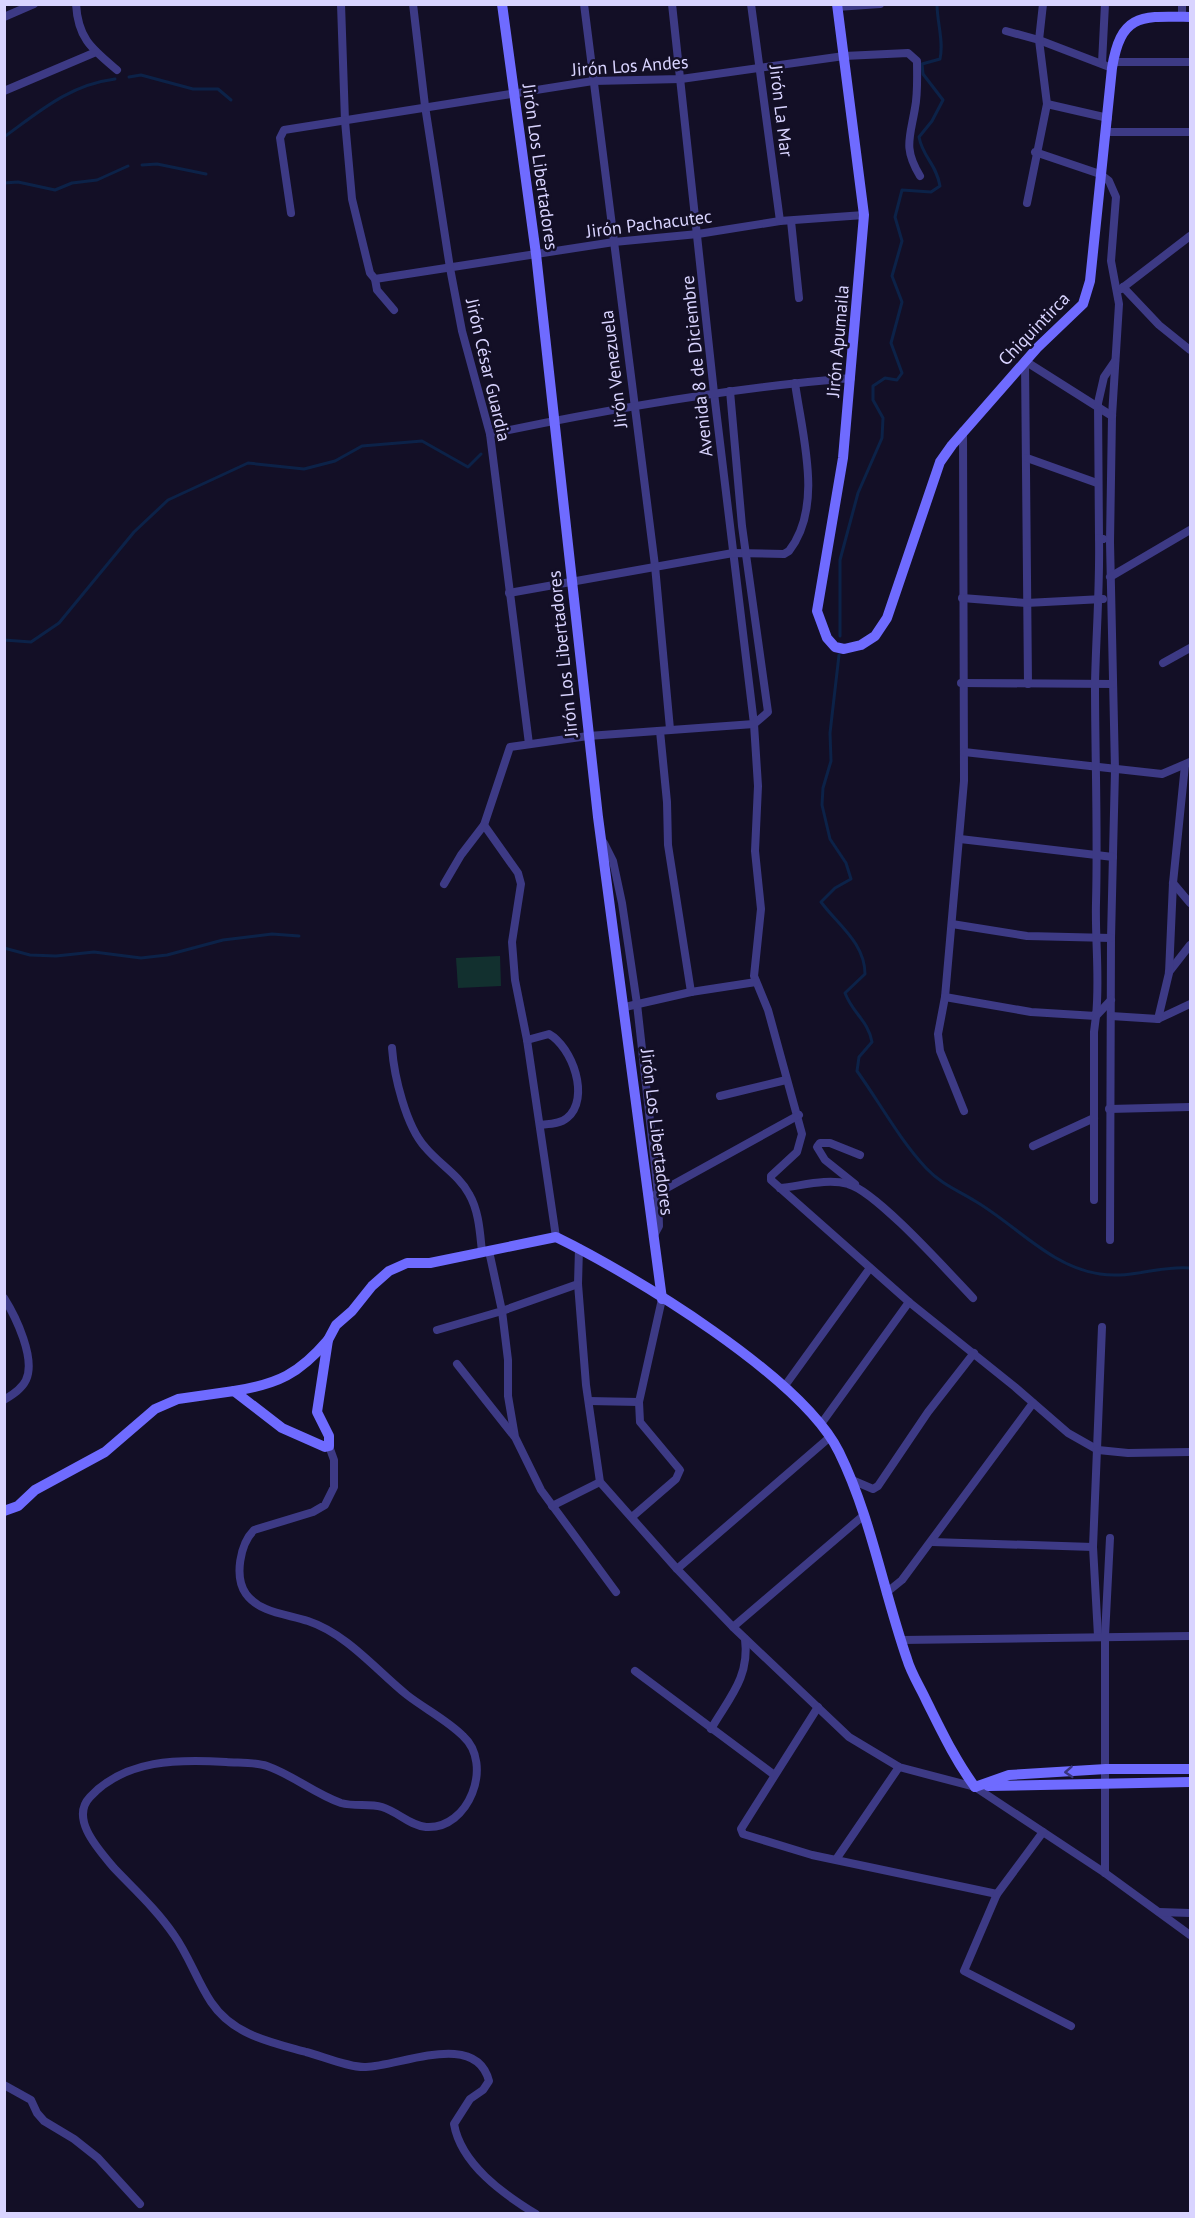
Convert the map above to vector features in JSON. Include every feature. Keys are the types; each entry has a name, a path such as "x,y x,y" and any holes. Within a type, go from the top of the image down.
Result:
{"street":[{"path":"4,17 34,4"},
{"path":"76,4 80,31 96,52 117,70"},
{"path":"341,4 345,121 352,199 377,290 394,310"},
{"name":"Jirón César Guardia","path":"413,4 425,106 450,268 462,331 490,435 529,744"},
{"name":"Jirón Los Libertadores","path":"502,4 536,254 600,833 654,1195 653,1237 662,1299"},
{"name":"Jirón Venezuela","path":"584,4 655,566 670,729"},
{"name":"Avenida 8 de Diciembre","path":"672,4 714,393 754,724 758,786 755,851 761,909 754,976 756,982"},
{"name":"Jirón La Mar","path":"751,4 780,221"},
{"path":"837,6 880,4"},
{"path":"1027,202 1035,152 1047,104 1039,40 1043,4"},
{"path":"1182,4 1186,17"},
{"path":"1104,5 1109,64"},
{"name":"Jirón Apumaila","path":"837,6 864,215 843,458 817,611 822,631 835,647 844,649 861,645"},
{"name":"Chiquintirca","path":"861,645 875,636 887,618 902,582 940,462 963,430 1025,361 1083,304 1090,281 1099,210 1109,64 1118,38 1126,27 1143,18 1186,17"},
{"path":"1006,32 1039,40 1109,64 1191,62"},
{"path":"4,91 96,52"},
{"name":"Jirón Los Andes","path":"291,213 280,138 284,130 593,81 681,80 844,56 908,53 917,61 918,80 908,146 910,157 921,176"},
{"path":"1047,104 1107,118"},
{"path":"1106,132 1191,132"},
{"path":"1035,152 1100,174 1109,181 1116,197 1111,261 1120,289 1115,361 1110,542 1115,770 1109,1109 1110,1240"},
{"name":"Jirón Pachacutec","path":"372,276 450,268 614,242 698,234 780,221 864,215"},
{"path":"791,221 799,298"},
{"path":"1120,289 1191,236"},
{"path":"1120,289 1191,350"},
{"path":"1025,361 1113,416"},
{"path":"1025,361 1028,684"},
{"path":"1094,1200 1096,1016 1099,992 1095,938 1098,769 1095,684 1100,599 1098,406 1104,377 1115,361"},
{"path":"490,435 633,405 730,391 851,378"},
{"path":"509,593 571,580 733,553 784,554 789,551 807,513 810,494 795,383"},
{"path":"444,884 484,825 507,751 513,746 588,736 754,724 766,716 769,710 742,526 730,391"},
{"path":"963,430 964,752 960,839 953,887 945,997 938,1034 940,1051 964,1111"},
{"path":"1027,458 1097,483"},
{"path":"1110,577 1191,530"},
{"path":"1099,538 1110,542"},
{"path":"962,598 1026,603 1110,598"},
{"path":"1163,663 1191,648"},
{"path":"962,683 1113,684"},
{"path":"660,730 667,802 668,845 692,992"},
{"path":"964,752 1098,769 1162,774 1188,764 1173,883 1168,973 1158,1019"},
{"path":"484,825 518,873 521,884 512,942 515,980 527,1040 556,1237"},
{"path":"600,833 613,861 622,903 637,1004 654,1195 798,1115"},
{"path":"960,839 1113,857"},
{"path":"1173,883 1191,903"},
{"path":"952,924 1028,936 1111,938"},
{"path":"1168,973 1191,945"},
{"path":"625,1007 692,992 756,982 768,1010 802,1134 797,1152 771,1176 774,1184 909,1302 974,1353 1068,1433 1098,1450 1128,1454 1191,1452"},
{"path":"945,997 1031,1012 1096,1016"},
{"path":"1096,1016 1111,1000"},
{"path":"1111,1016 1158,1019 1191,1004"},
{"path":"527,1040 549,1034 559,1040 568,1053 578,1097 577,1106 565,1120 540,1125"},
{"path":"392,1048 394,1071 414,1129 426,1149 470,1194 474,1205 502,1311 508,1360 508,1396 515,1437"},
{"path":"720,1096 786,1080"},
{"path":"1109,1109 1191,1107"},
{"path":"1033,1146 1094,1118"},
{"path":"860,1155 830,1143 820,1143 817,1147 825,1160 880,1204 974,1298"},
{"path":"780,1188 833,1182 858,1187"},
{"path":"4,1511 18,1506 35,1490 105,1452 155,1409 178,1399 256,1388 294,1373 308,1363 328,1340 336,1326 388,1272 407,1263 430,1263 556,1237 579,1248 721,1338 784,1387 821,1424 852,1480 907,1662 952,1752 975,1787 1105,1872 1191,1935"},
{"path":"579,1248 578,1284 589,1401 600,1482 733,1628 849,1737 899,1767 975,1787 1191,1782"},
{"path":"784,1387 870,1268"},
{"path":"437,1330 502,1311 578,1284"},
{"path":"4,1299 27,1348 30,1364 26,1382 4,1400"},
{"path":"632,1518 676,1479 680,1470 640,1422 639,1402 662,1299"},
{"path":"821,1424 909,1302"},
{"path":"1102,1327 1094,1547 1102,1636 1106,1769 1104,1784 1105,1872"},
{"path":"328,1340 317,1412 329,1436 334,1464 334,1487 329,1499 313,1512 250,1533 244,1543 240,1581 249,1598 267,1609 309,1621 342,1639 408,1695 466,1738 479,1761 477,1775 465,1806 454,1820 447,1824 422,1826 408,1822 386,1808 338,1802 264,1765 192,1760 158,1761 113,1780 89,1797 83,1807 83,1819 87,1832 102,1854 174,1934 211,2002 230,2023 258,2039 364,2068 456,2053 475,2059 486,2069 489,2081 483,2090 470,2099 454,2124 457,2141 476,2166 515,2201 536,2214"},
{"path":"852,1480 873,1489 878,1486 928,1412 974,1353"},
{"path":"457,1364 515,1437 540,1490 616,1592"},
{"path":"234,1391 282,1428 325,1447 329,1446"},
{"path":"589,1401 639,1402"},
{"path":"886,1593 902,1580 932,1542 1033,1403"},
{"path":"677,1569 830,1437"},
{"path":"552,1506 600,1482"},
{"path":"733,1628 864,1515"},
{"path":"1102,1636 1110,1538"},
{"path":"932,1542 1094,1547"},
{"path":"901,1640 1191,1636"},
{"path":"711,1729 740,1684 746,1669 748,1657 745,1639"},
{"path":"635,1671 773,1774"},
{"path":"818,1707 773,1774 741,1829 743,1834 812,1855 837,1858 997,1894"},
{"path":"837,1858 899,1767"},
{"path":"975,1787 1009,1775 1106,1769 1191,1769"},
{"path":"1146,1769 1146,1783"},
{"path":"1043,1832 997,1894 964,1971 1071,2025"},
{"path":"1159,1912 1191,1913"},
{"path":"4,2085 31,2100 44,2121 74,2139 98,2158 140,2204"}],"green space":[{"path":"500,956 501,986 458,988 456,958"}],"waterway":[{"path":"840,636 840,560 858,493 882,438 883,418 873,400 873,386 885,378 897,380 902,373 891,343 902,302 892,276 902,241 895,217 902,190 931,192 940,186 936,172 923,150 919,137 932,121 943,100 923,74 922,64 940,59 937,4"},
{"path":"129,77 141,75 193,89 218,89 231,100"},
{"path":"4,137 69,93 98,82 115,79"},
{"path":"142,165 157,164 206,174"},
{"path":"4,183 18,182 55,190 72,183 97,180 128,166"},
{"path":"4,640 31,642 59,623 134,532 168,500 248,463 304,469 335,461 362,446 422,441 468,467 481,454"},
{"path":"839,655 830,733 831,761 823,788 822,805 830,839 846,863 851,879 835,888 821,902 856,944 864,963 865,974 845,993 864,1022 872,1042 859,1057 857,1071 907,1145 932,1174 990,1211 1050,1254 1082,1270 1100,1274 1123,1275 1168,1268 1190,1268"},
{"path":"4,948 30,955 56,956 94,952 141,958 167,955 223,940 272,934 299,936"}]}
